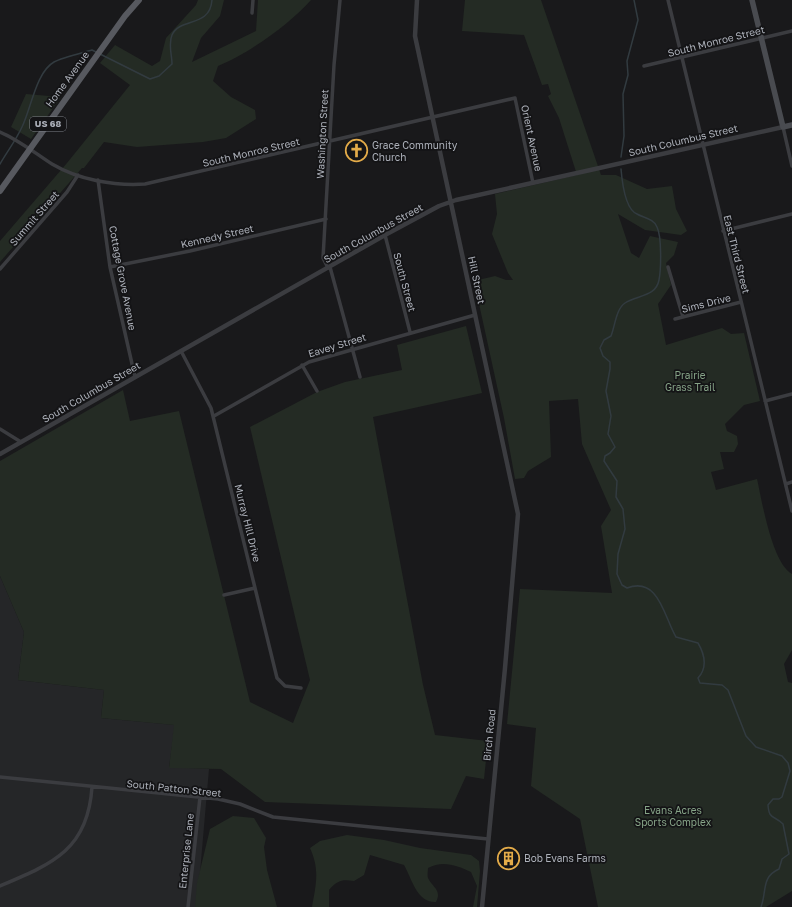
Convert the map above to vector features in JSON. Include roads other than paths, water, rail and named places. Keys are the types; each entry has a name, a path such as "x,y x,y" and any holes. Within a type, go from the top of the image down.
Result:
{"main road":[{"name":"Home Avenue","path":"0,191 101,49 139,0"},
{"path":"752,0 783,127"},
{"name":"South Columbus Street","path":"783,127 792,125"}],"street":[{"path":"252,13 253,0"},
{"name":"Washington Street","path":"340,0 329,141 323,258 329,267 351,350 360,377"},
{"name":"Hill Street","path":"417,0 414,36 517,507 518,525 514,565"},
{"name":"East Third Street","path":"668,0 792,511"},
{"name":"South Monroe Street","path":"644,66 792,31"},
{"name":"South Monroe Street","path":"0,132 59,168 98,180 129,184 158,182 514,98"},
{"name":"Orient Avenue","path":"514,98 533,183"},
{"path":"783,127 792,166"},
{"name":"South Columbus Street","path":"0,454 385,235 450,202 783,127"},
{"name":"Summit Street","path":"0,269 67,192 78,175"},
{"name":"Cottage Grove Avenue","path":"98,180 110,267 135,377"},
{"path":"723,231 792,214"},
{"name":"Kennedy Street","path":"110,267 190,251 326,219"},
{"name":"South Street","path":"385,235 410,332"},
{"path":"668,266 683,317"},
{"name":"Sims Drive","path":"675,319 741,302"},
{"name":"Eavey Street","path":"214,416 302,365 410,332 475,315"},
{"name":"Murray Hill Drive","path":"181,351 205,394 214,416 277,678 285,686 301,688"},
{"path":"302,365 317,391"},
{"path":"765,401 792,394"},
{"path":"0,429 21,442"},
{"path":"786,484 792,482"},
{"name":"Birch Road","path":"482,907 514,565"},
{"path":"224,596 255,588"},
{"name":"South Patton Street","path":"0,777 200,797 230,801 261,814 282,818 488,839"},
{"path":"0,886 45,866 66,851 85,824 91,805 92,787"},
{"name":"Enterprise Lane","path":"188,907 200,797"}],"waterway":[{"path":"100,54 150,79 159,76 172,64 170,46 172,35 176,29 201,19 206,15 210,9 212,0"},
{"path":"621,157 624,136 623,94 628,75 627,61 638,20 634,0"},
{"path":"0,164 22,127 38,82 48,67 54,62 67,57 92,50 96,52"},
{"path":"621,169 625,194 630,207 637,214 656,224 660,238 661,261 660,275 657,286 650,293 630,300 622,306 618,313 611,336 604,340 600,348 603,356 610,362 606,391 611,416 608,434 615,447 605,456 604,461 617,481 616,497 623,509 625,529 618,554 617,574 622,585 627,588 638,586 646,588 653,593 659,600 676,637 698,643 704,656 703,670 698,678 700,683 722,685 728,690 746,736 756,747 782,756 788,763 790,771 782,797 779,799 773,799 768,805 772,817 783,824 789,854 782,859 779,869 769,876 761,907"}],"place":[{"name":"Grace Community Church","path":"356,151"},
{"name":"Bob Evans Farms","path":"508,858"}],"park label":[{"name":"Prairie Grass Trail","path":"690,380"},
{"name":"Evans Acres Sports Complex","path":"673,816"}]}
